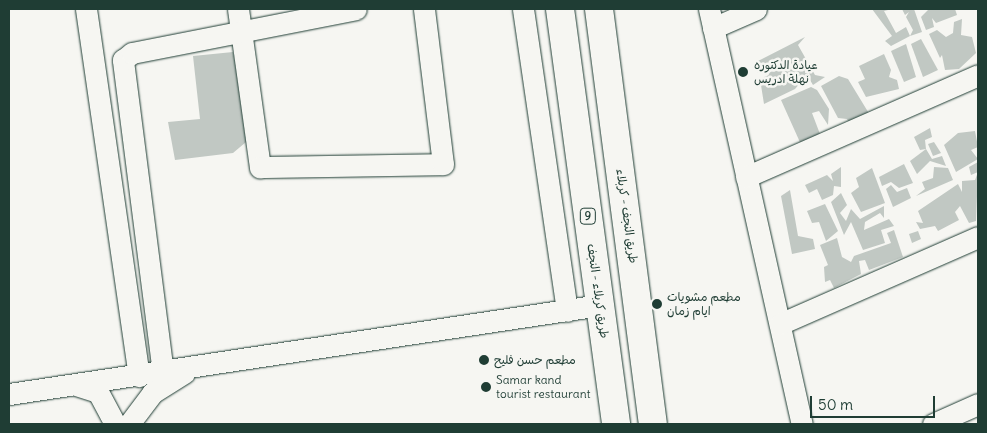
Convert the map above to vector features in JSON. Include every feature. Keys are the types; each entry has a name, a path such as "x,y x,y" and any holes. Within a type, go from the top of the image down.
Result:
{"highway":[{"name":"طريق کربلاء - النجف","path":"560,9 616,424"},
{"name":"طريق النجف - کربلاء","path":"599,9 638,296 653,424"},
{"path":"638,296 672,424"},
{"path":"600,305 602,424"}],"street":[{"path":"86,9 139,376"},
{"path":"238,9 260,167 443,164 424,9"},
{"path":"163,373 123,60 132,53 242,34 356,9"},
{"path":"523,9 567,311"},
{"path":"756,9 711,18 802,424"},
{"path":"746,176 978,75"},
{"path":"780,324 978,237"},
{"path":"9,394 73,384 190,370 600,305"},
{"path":"129,424 152,393 190,370"},
{"path":"73,384 98,392 115,424"},
{"path":"933,424 978,404"}],"building":[{"path":"872,9 892,9 884,11 896,33 906,27 910,36 891,46 885,41 892,36"},
{"path":"902,9 914,9 922,32 910,36 913,30 906,17 909,12 905,15"},
{"path":"929,9 955,9 957,15 936,23 932,18 934,27 926,30 921,17"},
{"path":"962,19 961,35 972,37 976,53 959,69 945,70 942,55 940,58 929,34 937,30 946,37 953,33 954,22"},
{"path":"805,37 798,45 815,75 825,77 813,85 807,75 795,89 764,104 760,79 769,75 765,65 758,73 756,62"},
{"path":"921,39 938,70 923,77 911,44"},
{"path":"906,44 916,77 904,82 891,51"},
{"path":"233,52 252,137 233,153 175,160 168,122 200,119 193,56"},
{"path":"884,54 891,70 889,77 897,80 899,89 866,97 858,82 865,79 859,66"},
{"path":"839,76 848,79 873,120 852,129 847,119 838,118 821,86"},
{"path":"811,87 817,90 829,109 828,125 819,111 812,113 820,134 803,149 781,100"},
{"path":"930,128 932,137 925,140 926,149 920,150 914,137"},
{"path":"975,131 978,147 971,150 978,159 956,172 944,145 958,133"},
{"path":"934,142 941,153 933,156 928,144"},
{"path":"926,149 932,159 942,156 946,166 930,161 917,174 910,161"},
{"path":"978,162 978,172 971,175 969,167"},
{"path":"904,164 913,183 899,188 891,182 882,186 879,177"},
{"path":"841,167 841,187 834,186 833,195 822,200 817,189 809,193 805,185 827,175 833,181 831,174"},
{"path":"934,167 948,168 953,180 916,196 925,189 922,182 933,178"},
{"path":"872,168 885,203 861,212 851,193 859,187 856,178"},
{"path":"978,172 976,221 969,223 960,206 955,212 959,220 938,231 935,226 920,229 916,222 923,223 918,211 958,184 962,192 962,181 975,180"},
{"path":"891,185 897,192 907,188 911,198 893,207 886,189"},
{"path":"790,190 798,236 813,239 815,249 792,254 781,196"},
{"path":"841,193 847,205 840,213 846,221 851,209 860,219 884,206 884,218 880,213 865,222 864,230 889,219 894,226 881,230 885,243 863,250 851,222 844,235 831,202"},
{"path":"825,204 838,231 826,241 819,222 812,223 807,211"},
{"path":"894,230 903,257 869,270 865,260 859,261 861,274 834,288 830,280 825,282 824,267 828,265 820,245 837,238 842,257 851,262 854,256 891,243 887,233"},
{"path":"918,231 921,239 912,243 909,234"}],"place":[{"name":"عيادة الدكتوره نهلة ادريس","path":"743,72"},
{"name":"مطعم مشويات ايام زمان","path":"657,304"},
{"name":"مطعم حسن فليح","path":"484,360"},
{"name":"Samar kand tourist restaurant","path":"486,387"}]}
